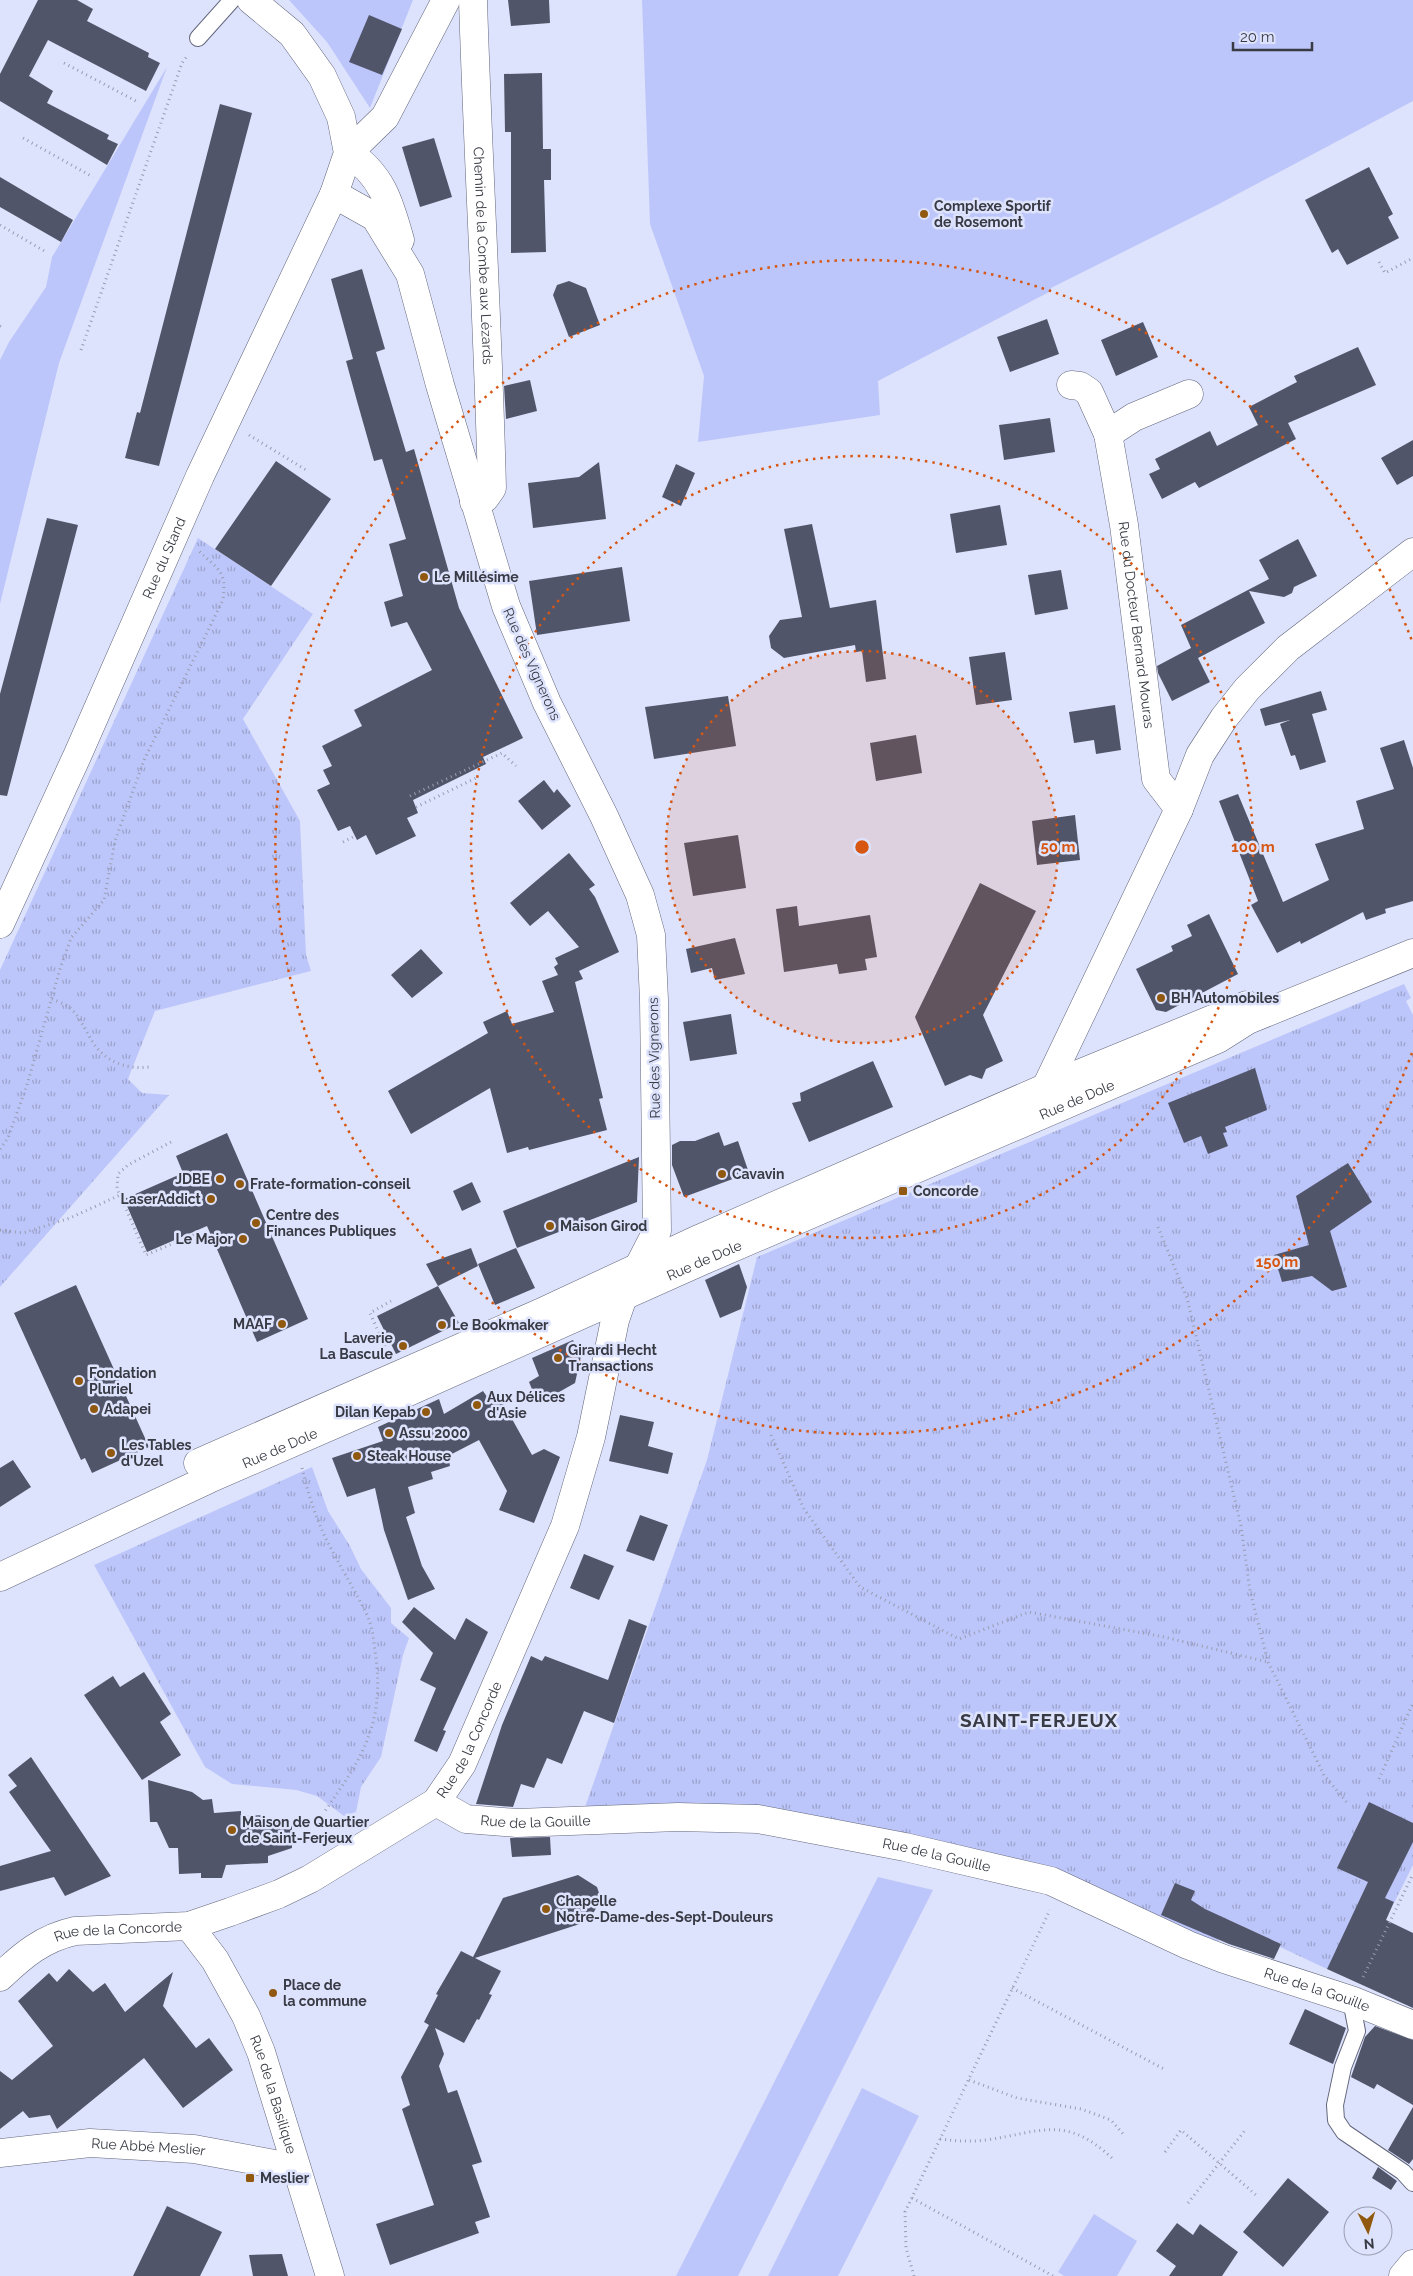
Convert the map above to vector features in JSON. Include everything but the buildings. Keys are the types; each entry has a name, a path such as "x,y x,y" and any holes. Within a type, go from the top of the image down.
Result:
{"street":[{"path":"251,0 292,34 322,76 341,117 348,153 334,194"},
{"path":"348,153 370,134 385,117 446,0"},
{"name":"Chemin de la Combe aux Lézards","path":"473,0 477,135 488,326 492,488 485,498 474,502"},
{"path":"348,153 359,160 372,173 389,199 410,274"},
{"name":"Rue des Vignerons","path":"334,194 376,217 410,274 474,502 515,630 640,895 651,935 654,1000 657,1231 623,1297"},
{"name":"Rue du Stand","path":"0,924 78,754 197,482 334,194"},
{"name":"Rue du Docteur Bernard Mouras","path":"1071,385 1080,386 1089,392 1108,434 1125,535 1156,779 1179,809"},
{"path":"1108,434 1134,417 1189,394"},
{"path":"982,1140 1031,1110 1041,1100 1179,809 1200,755 1224,718 1247,689 1288,648 1413,552"},
{"name":"Rue de Dole","path":"0,1556 192,1466 1047,1087 1413,938"},
{"name":"Rue de Dole","path":"0,1577 209,1479 982,1140 1218,1039 1248,1020 1413,953"},
{"name":"Rue de la Concorde","path":"5,1962 45,1940 75,1930 189,1926 278,1894 310,1879 436,1802 462,1764 565,1526 592,1437 616,1320 623,1297"},
{"name":"Rue de la Gouille","path":"436,1802 466,1819 517,1823 678,1817 758,1819 905,1846 1051,1882 1188,1945 1285,1980 1351,2000 1413,2025"},
{"name":"Rue de la Basilique","path":"189,1926 215,1960 246,2016 261,2052 330,2276"},
{"name":"Rue Abbé Meslier","path":"0,2153 90,2143 194,2149 296,2168"},
{"path":"1403,2276 1413,2264"}],"lane":[{"path":"198,38 232,0"},
{"path":"331,1426 354,1394 386,1402"},
{"path":"1351,2000 1357,2031 1343,2067 1335,2105 1336,2120 1344,2132 1403,2172 1413,2183"}],"path":[{"path":"81,350 182,63 198,38"},
{"path":"64,63 136,101"},
{"path":"23,138 93,177"},
{"path":"0,225 46,252"},
{"path":"1379,262 1385,273 1413,258"},
{"path":"244,432 306,470"},
{"path":"0,1149 8,1138 27,1085 71,938 104,900 115,841 144,760 223,600 225,581 220,571 196,549"},
{"path":"410,796 502,752 516,766"},
{"path":"416,807 476,778"},
{"path":"343,842 355,836"},
{"path":"52,998 69,1007 81,1020 94,1044 105,1057 125,1066 149,1067"},
{"path":"171,1142 128,1165 118,1174 117,1188 146,1255 198,1234"},
{"path":"0,1230 23,1233 70,1218 120,1195"},
{"path":"1158,1227 1187,1298 1241,1526 1250,1591 1268,1662 1324,1774 1350,1805"},
{"path":"382,1340 370,1313 391,1301"},
{"path":"771,1435 804,1508 860,1587 958,1639 1029,1612 1164,1636 1268,1662"},
{"path":"302,1466 315,1515 369,1619 379,1684 375,1714 363,1752 326,1811"},
{"path":"1379,1779 1413,1703"},
{"path":"1351,2000 1413,1874"},
{"path":"914,2276 906,2248 905,2212 1050,1910"},
{"path":"1012,1988 1164,2069"},
{"path":"969,2080 1017,2098 1081,2109 1111,2120 1126,2136"},
{"path":"940,2139 963,2142 987,2140 1041,2129 1067,2130 1097,2144 1113,2159"},
{"path":"1188,2203 1246,2129"},
{"path":"1165,2152 1181,2130 1256,2195"},
{"path":"912,2198 1052,2276"}],"green space":[{"path":"289,0 413,0 370,108 327,42"},
{"name":"Complexe Sportif de Rosemont","path":"642,0 1413,0 1413,101 1217,205 1051,288 1051,291 878,381 880,415 698,442 704,376 650,224"},
{"path":"167,67 59,363 0,604 0,360 9,342 46,287 52,257"},
{"path":"198,538 313,614 243,719 300,821 306,955 311,971 155,1011 128,1079 142,1093 169,1095 0,1287 0,970"},
{"path":"1404,984 1411,998 1406,1001 1413,1015 1413,1865 1394,1903 1381,1896 1327,1969 1280,1947 1281,1944 1229,1920 1216,1946 832,1821 695,1803 585,1807 707,1460 757,1257"},
{"path":"312,1467 328,1511 350,1546 361,1569 391,1608 391,1623 409,1638 403,1655 381,1757 361,1787 356,1812 344,1816 317,1796 296,1790 232,1784 205,1767 94,1565"},
{"path":"878,1877 933,1890 738,2276 676,2276"},
{"path":"862,2088 919,2116 838,2276 768,2276"},
{"path":"1094,2214 1137,2241 1117,2276 1064,2276 1058,2272"}],"place":[{"name":"Complexe Sportif de Rosemont","path":"924,214"},
{"name":"Le Millésime","path":"424,577"},
{"name":"BH Automobiles","path":"1161,998"},
{"name":"Cavavin","path":"722,1174"},
{"name":"JDBE","path":"220,1179"},
{"name":"Frate-formation-conseil","path":"240,1184"},
{"name":"Concorde","path":"903,1191"},
{"name":"LaserAddict","path":"211,1199"},
{"name":"Centre des Finances Publiques","path":"256,1223"},
{"name":"Maison Girod","path":"550,1226"},
{"name":"Le Major","path":"243,1239"},
{"name":"MAAF","path":"282,1324"},
{"name":"Le Bookmaker","path":"442,1325"},
{"name":"Laverie La Bascule","path":"403,1346"},
{"name":"Girardi Hecht Transactions","path":"558,1358"},
{"name":"Fondation Pluriel","path":"79,1381"},
{"name":"Aux Délices d'Asie","path":"477,1405"},
{"name":"Adapei","path":"94,1409"},
{"name":"Dilan Kepab","path":"426,1412"},
{"name":"Assu 2000","path":"389,1433"},
{"name":"Les Tables d'Uzel","path":"111,1453"},
{"name":"Steak House","path":"357,1456"},
{"name":"Maison de Quartier de Saint-Ferjeux","path":"232,1830"},
{"name":"Chapelle Notre-Dame-des-Sept-Douleurs","path":"546,1909"},
{"name":"Place de la commune","path":"273,1993"},
{"name":"Meslier","path":"250,2178"}],"district":[{"name":"SAINT-FERJEUX","path":"1039,1720"}]}
